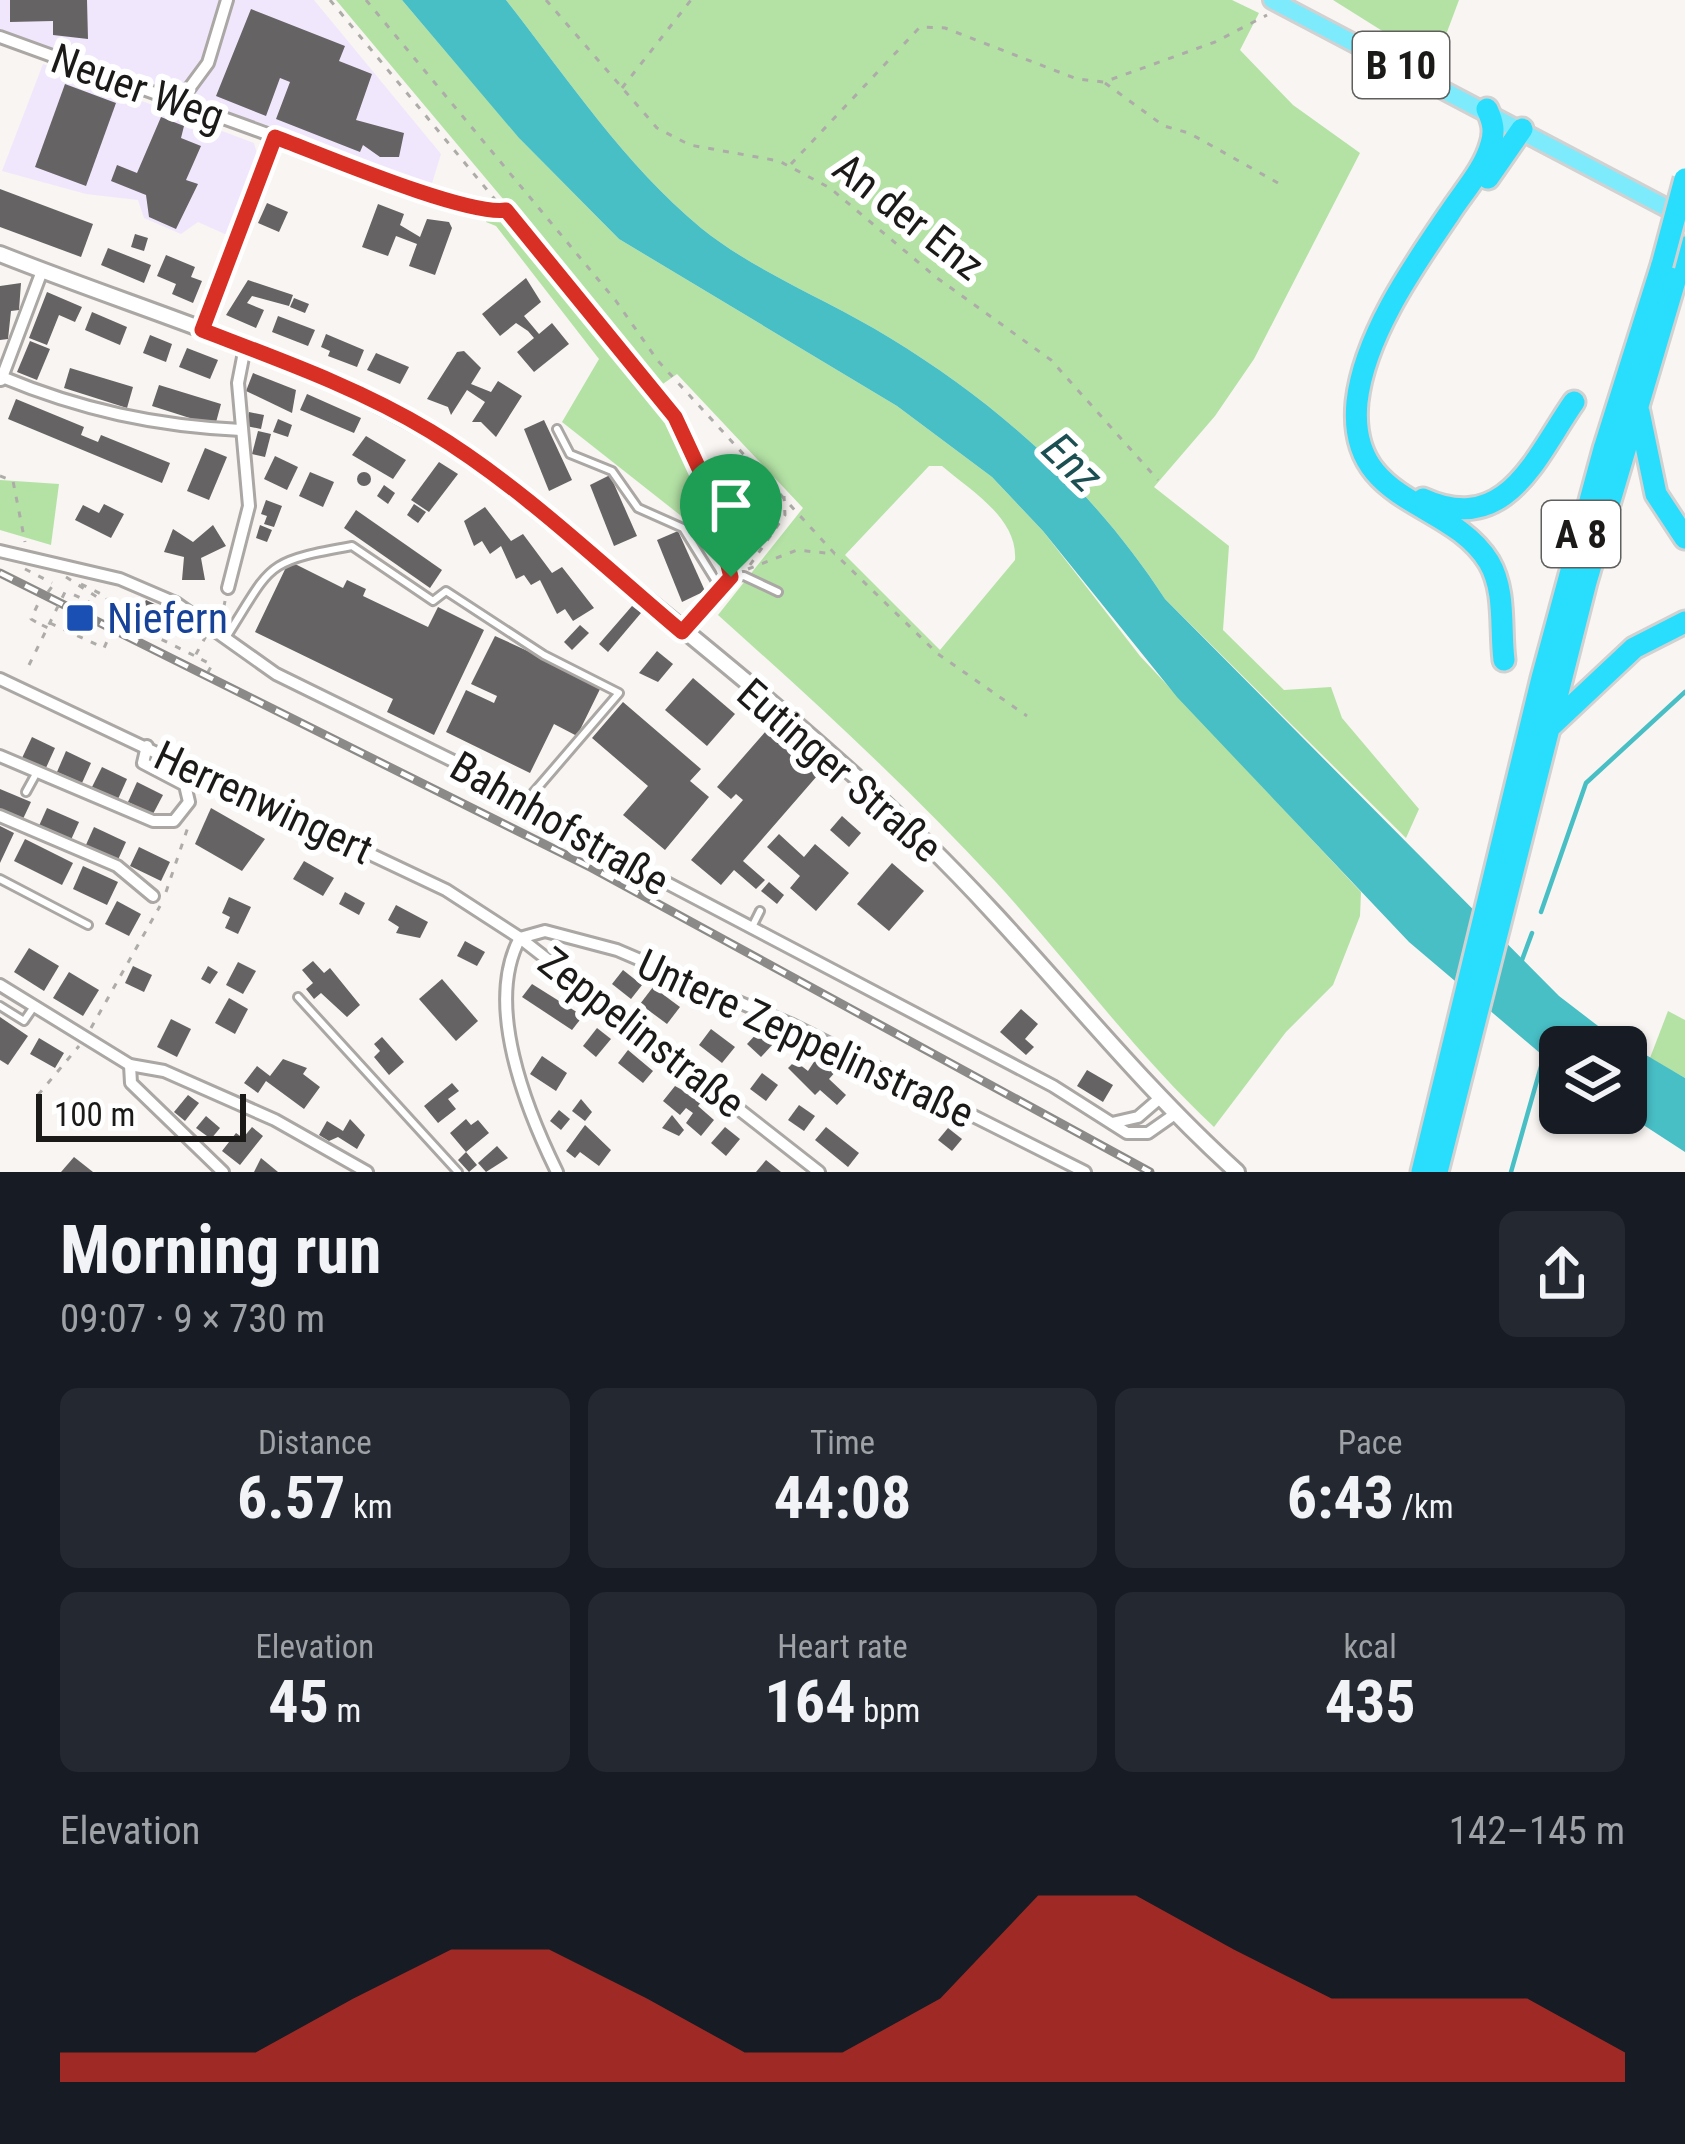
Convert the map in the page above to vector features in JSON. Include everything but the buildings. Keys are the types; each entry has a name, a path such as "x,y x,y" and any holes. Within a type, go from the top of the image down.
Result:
{"highway":[{"path":"1487,109 1493,137 1485,161 1437,231 1375,342 1357,409 1364,452 1383,483 1402,501 1468,538 1490,564 1501,597 1504,660"},
{"path":"1522,129 1431,262 1389,342 1370,395 1370,433 1384,466 1418,497 1446,508 1477,507 1531,474 1574,402"},
{"name":"A 8","path":"1422,1172 1463,1032 1604,449 1685,179"},
{"name":"A 8","path":"1518,807 1552,726 1684,249"},
{"path":"1639,405 1656,494 1685,538"},
{"path":"1552,726 1634,648 1685,622"},
{"name":"A 8","path":"1437,1172 1463,1032"}],"main road":[{"name":"B 10","path":"1276,2 1487,109 1685,218"}],"street":[{"path":"180,101 208,63 227,0"},
{"name":"Neuer Weg","path":"0,37 441,197"},
{"name":"Neuer Weg","path":"202,330 275,137"},
{"name":"Eutinger Straße","path":"0,254 350,388 434,433 490,471 919,836 1015,933 1175,1114 1237,1172"},
{"path":"42,271 1,380 63,403 163,426 242,430"},
{"path":"228,588 249,506 238,383 245,347"},
{"name":"Bahnhofstraße","path":"0,551 143,586 197,616 276,674 527,800 606,851 750,930 828,964 1053,1086 1110,1123"},
{"name":"Herrenwingert","path":"0,679 403,868 520,938"},
{"path":"0,756 154,821 174,820 188,802 185,785 143,763 147,746"},
{"path":"0,816 117,866 153,896"},
{"name":"Untere Zeppelinstraße","path":"520,938 545,931 616,950 790,1024 1085,1172"},
{"path":"520,938 508,962 512,1044 557,1172"},
{"name":"Zeppelinstraße","path":"520,938 819,1172"},
{"path":"0,986 130,1065 164,1071 275,1120 367,1172"},
{"path":"130,1065 131,1083 223,1172"},
{"path":"1110,1123 1138,1118 1160,1098"},
{"path":"1110,1123 1138,1136 1175,1114"}],"lane":[{"path":"557,429 570,454 612,471 638,508 682,528 719,586"},
{"path":"225,639 272,566 295,556 352,546 433,601 446,591 544,655 619,693 527,800"},
{"path":"682,632 731,577 747,572 778,592"},
{"path":"26,792 37,772"},
{"path":"0,880 88,925"},
{"path":"750,930 760,911"},
{"path":"298,997 458,1172"},
{"path":"0,1006 24,1021 34,1006"}],"path":[{"path":"330,0 675,417 708,488 731,577"},
{"path":"365,0 616,301 658,361 835,554 938,654 1027,716"},
{"name":"An der Enz","path":"546,0 650,123 674,139 790,165 830,188 937,278 1051,360 1158,480"},
{"path":"621,89 691,0"},
{"path":"790,165 925,25 1077,79 1104,82 1260,21 1276,2"},
{"path":"1104,82 1163,126 1190,134 1279,183"},
{"path":"441,197 470,202 488,213 506,210"},
{"path":"0,476 13,481 25,546"},
{"path":"747,572 785,515 784,494"},
{"path":"747,572 797,550 835,554"},
{"path":"30,574 93,604 97,597 68,581 107,598 108,613 212,665 208,672"},
{"path":"48,592 60,588"},
{"path":"22,680 60,588"},
{"path":"220,623 228,588"},
{"path":"38,604 31,619 104,648 108,639"},
{"path":"195,656 208,634"},
{"path":"38,1096 85,1040 162,903 191,817"}],"shaded area":[{"path":"0,0 314,0 441,154 430,190 0,30"},
{"path":"43,64 254,143 257,154 227,235 198,222 181,234 144,218 138,200 86,194 2,171"}],"green space":[{"path":"336,0 402,0 521,140 619,239 897,406 992,477 1043,531 1140,656 1361,892 1360,916 1333,985 1286,1032 1214,1127 1156,1068 962,846 718,615 803,508 677,374 660,386","holes":["929,466 942,466 1001,518 1014,545 1015,560 940,650 845,555"]},
{"path":"506,0 1232,0 1259,13 1240,50 1293,105 1360,153 1254,359 1215,416 1154,487 1229,546 1223,630 1284,690 1331,687 1342,718 1419,809 1406,838 1165,599 1108,522 1007,421 890,338 723,244 673,203 598,119"},
{"path":"1333,0 1459,0 1435,64"},
{"path":"505,213 668,412 691,451 729,570 699,530 562,422 599,359 496,226 486,222 488,215"},
{"path":"0,480 59,484 51,545 0,530"},
{"path":"1668,1011 1685,1020 1685,1078 1650,1058"}],"water":[{"path":"402,0 506,0 622,148 701,228 746,259 867,324 1007,421 1108,522 1165,599 1559,996 1598,1026 1539,1026 1539,1052 1409,942 1177,697 1043,531 992,477 897,406 619,239 519,138"},
{"path":"1647,1056 1685,1078 1685,1152 1647,1127"}],"waterway":[{"path":"1541,912 1586,783 1685,692"},
{"path":"1522,960 1532,933"},
{"path":"1511,1172 1539,1074"}],"railway":[{"path":"0,573 592,868 1150,1172"}],"place":[{"name":"Niefern","path":"80,618"}],"route":[{"path":"275,137 441,197 470,202 488,213 506,210 675,417 708,488 731,577 682,632 490,471 434,433 350,388 202,330 275,137"}],"water label":[{"name":"Enz","path":"1073,462"}]}
